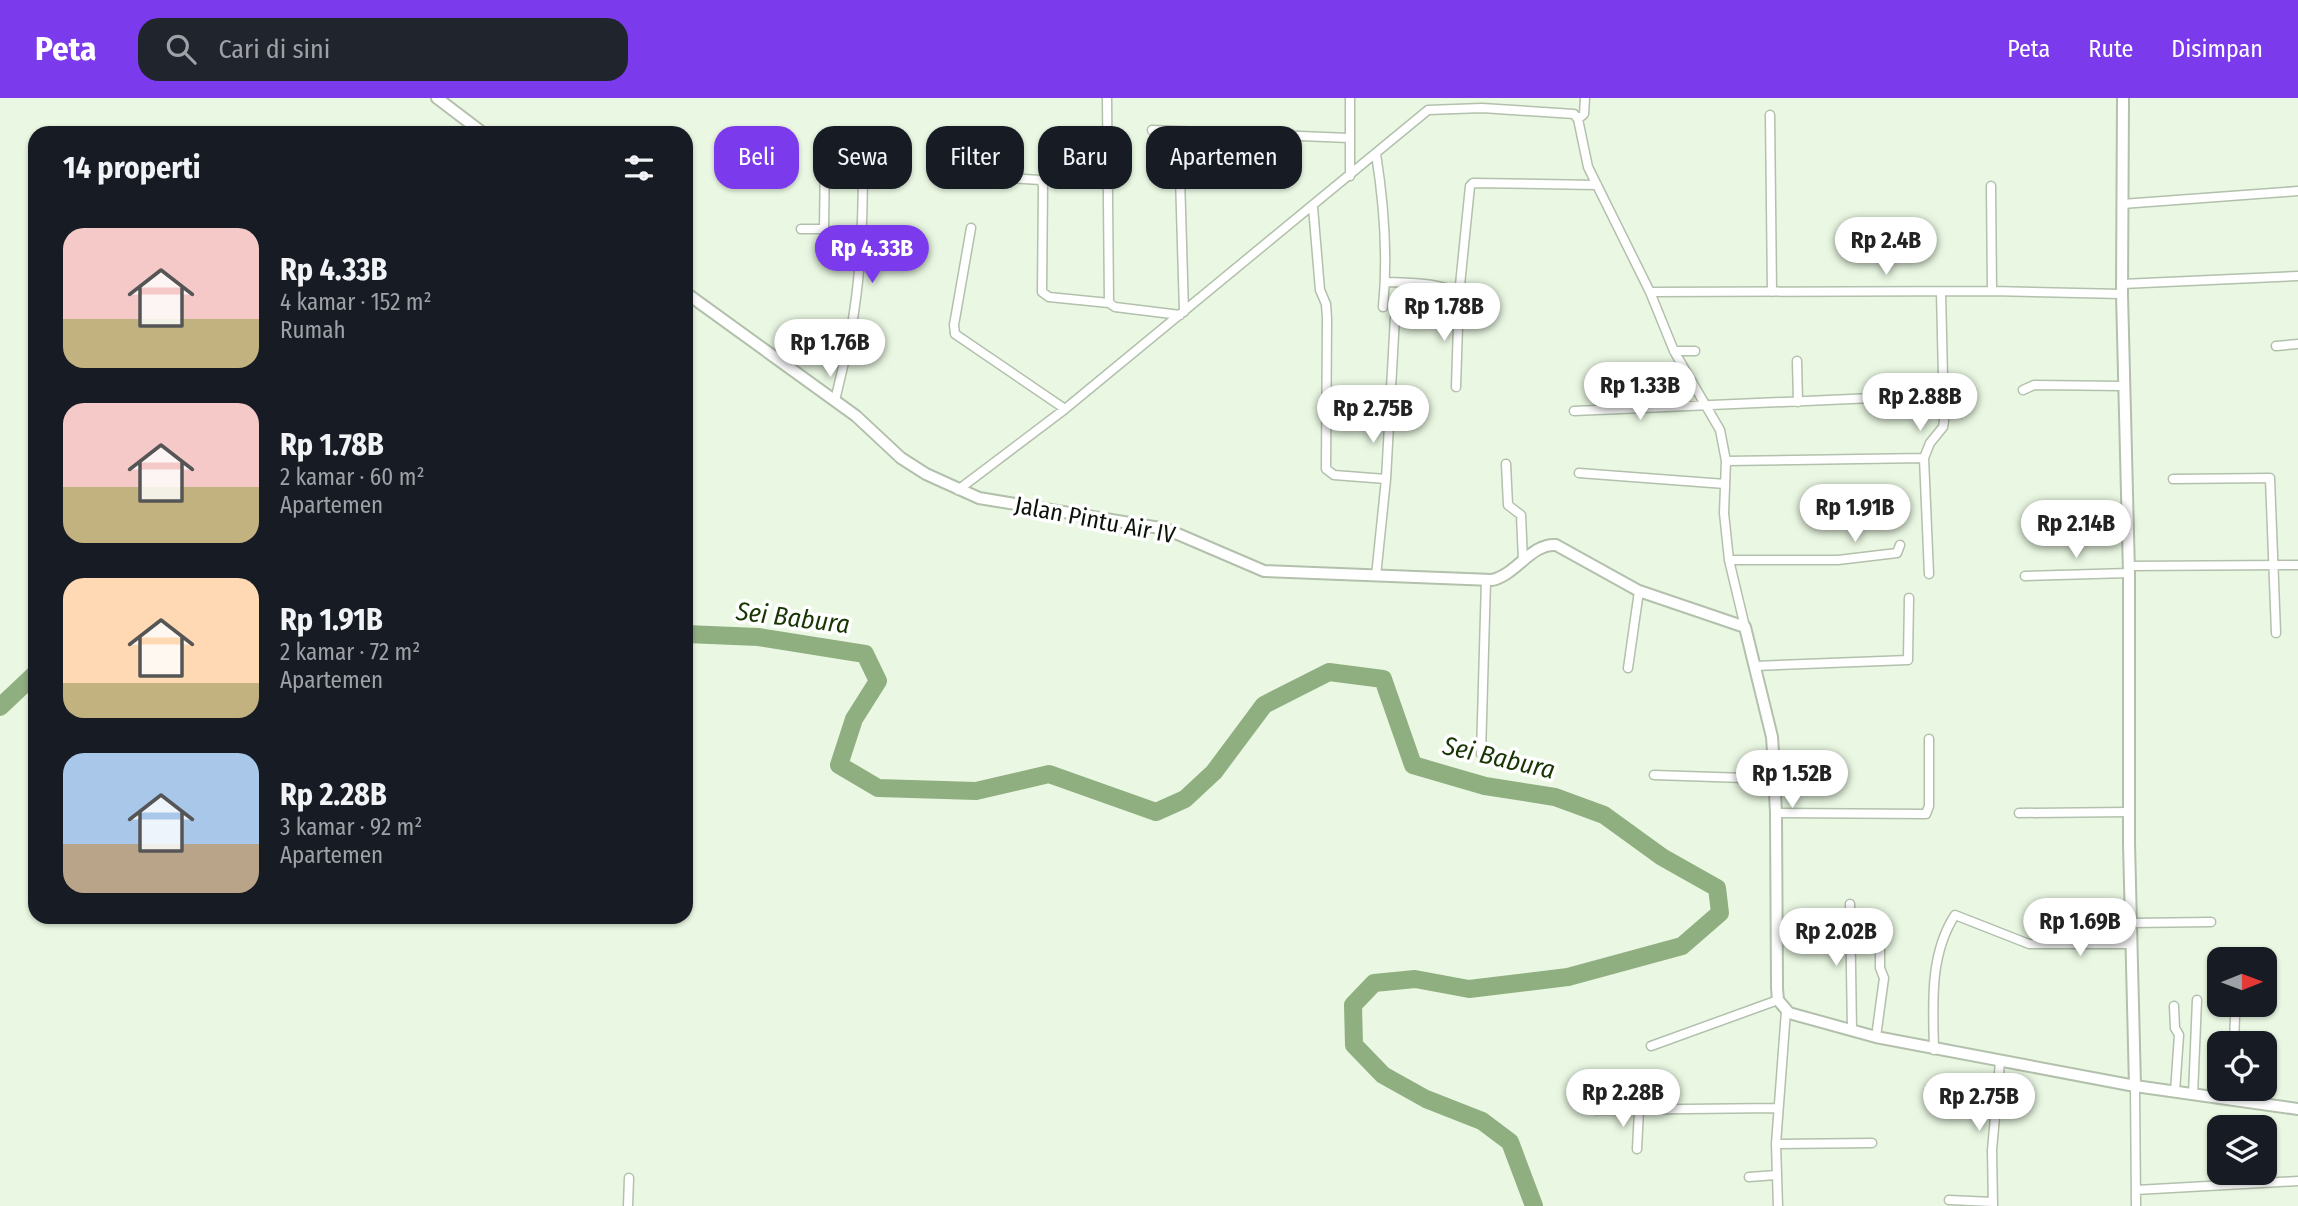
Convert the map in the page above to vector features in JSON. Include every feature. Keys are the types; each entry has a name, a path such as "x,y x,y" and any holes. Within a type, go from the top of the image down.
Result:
{"main road":[{"path":"437,98 474,126"},
{"path":"2123,98 2123,386 2135,1086"},
{"name":"Jalan Pintu Air IV","path":"693,298 856,416 901,458 926,474 979,498 1166,529 1264,571 1486,580 1501,578 1541,548 1556,545 1639,591 1745,627"},
{"path":"1745,627 1772,737 1776,813 1778,1000 1786,1011 1852,1031 1934,1050 2207,1097"},
{"path":"2229,1101 2298,1109"}],"street":[{"path":"1107,98 1108,303"},
{"path":"1350,98 1350,176"},
{"path":"1482,108 1483,98"},
{"path":"1578,119 1584,114 1585,98"},
{"path":"958,489 1065,409 1428,110 1482,108 1574,114 1578,119 1588,167 1650,292 1674,351 1720,430 1726,461 1724,513 1729,560 1745,627"},
{"path":"1770,115 1772,292"},
{"path":"1302,136 1349,138"},
{"path":"1376,153 1382,194 1385,282 1383,307"},
{"path":"1024,179 1041,180 1043,185 1042,292 1049,297 1182,314"},
{"path":"1456,387 1459,295 1470,186 1473,183 1597,185"},
{"path":"1991,186 1992,291"},
{"path":"824,229 825,189"},
{"path":"835,401 855,307 863,232 863,189"},
{"path":"1180,189 1182,314"},
{"path":"2122,204 2298,191"},
{"path":"1313,207 1320,290 1326,304 1327,317 1326,469 1334,475 1386,480"},
{"path":"971,228 954,325 955,334 1065,409"},
{"path":"801,229 863,232"},
{"path":"1650,292 2122,289 2298,276"},
{"path":"1385,282 1453,290 1459,295"},
{"path":"1929,574 1924,458 1930,443 1943,428 1944,421 1941,292"},
{"path":"1376,576 1386,480 1395,317"},
{"path":"2276,346 2298,344"},
{"path":"1674,351 1695,351"},
{"path":"1797,361 1798,402"},
{"path":"2023,390 2035,385 2123,386"},
{"path":"1574,411 1873,398"},
{"path":"1726,461 1924,458"},
{"path":"1506,464 1508,505 1521,515 1523,561"},
{"path":"1579,473 1725,484"},
{"path":"2172,479 2270,478 2276,633"},
{"path":"1729,560 1848,559 1897,553 1900,545"},
{"path":"2025,576 2128,569 2298,565"},
{"path":"1481,754 1486,580"},
{"path":"1628,668 1639,591"},
{"path":"1755,666 1908,660 1909,598"},
{"path":"1776,813 1926,814 1929,806 1928,740"},
{"path":"1654,775 1775,779"},
{"path":"2019,813 2129,811"},
{"path":"1850,904 1852,1031"},
{"path":"1934,1050 1935,971 1940,949 1955,915 2029,944 2132,944"},
{"path":"2131,923 2211,922"},
{"path":"1876,1037 1884,978 1880,968 1880,926"},
{"path":"1651,1046 1778,1000"},
{"path":"2193,1095 2197,1000"},
{"path":"2174,1006 2175,1028 2179,1035 2175,1092"},
{"path":"1778,1206 1777,1108 1786,1011"},
{"path":"1949,1200 1993,1204 1992,1150 2000,1062"},
{"path":"2135,1086 2136,1206"},
{"path":"1596,1110 1777,1108"},
{"path":"1637,1149 1639,1110"},
{"path":"1776,1144 1872,1143"},
{"path":"1749,1177 1776,1175"},
{"path":"628,1206 629,1178"},
{"path":"2136,1191 2298,1181"}],"waterway":[{"name":"Sei Babura","path":"693,634 758,637 865,654 878,681 854,719 839,765 878,788 976,791 1049,774 1156,812 1185,799 1214,772 1264,705 1329,672 1383,679 1413,765 1485,786 1555,797 1604,815 1662,857 1717,888 1720,913 1682,946 1568,977 1469,989 1415,979 1374,983 1353,1005 1354,1045 1383,1075 1426,1099 1482,1121 1510,1142 1534,1206"},
{"name":"Sei Babura","path":"0,707 28,681"}]}
